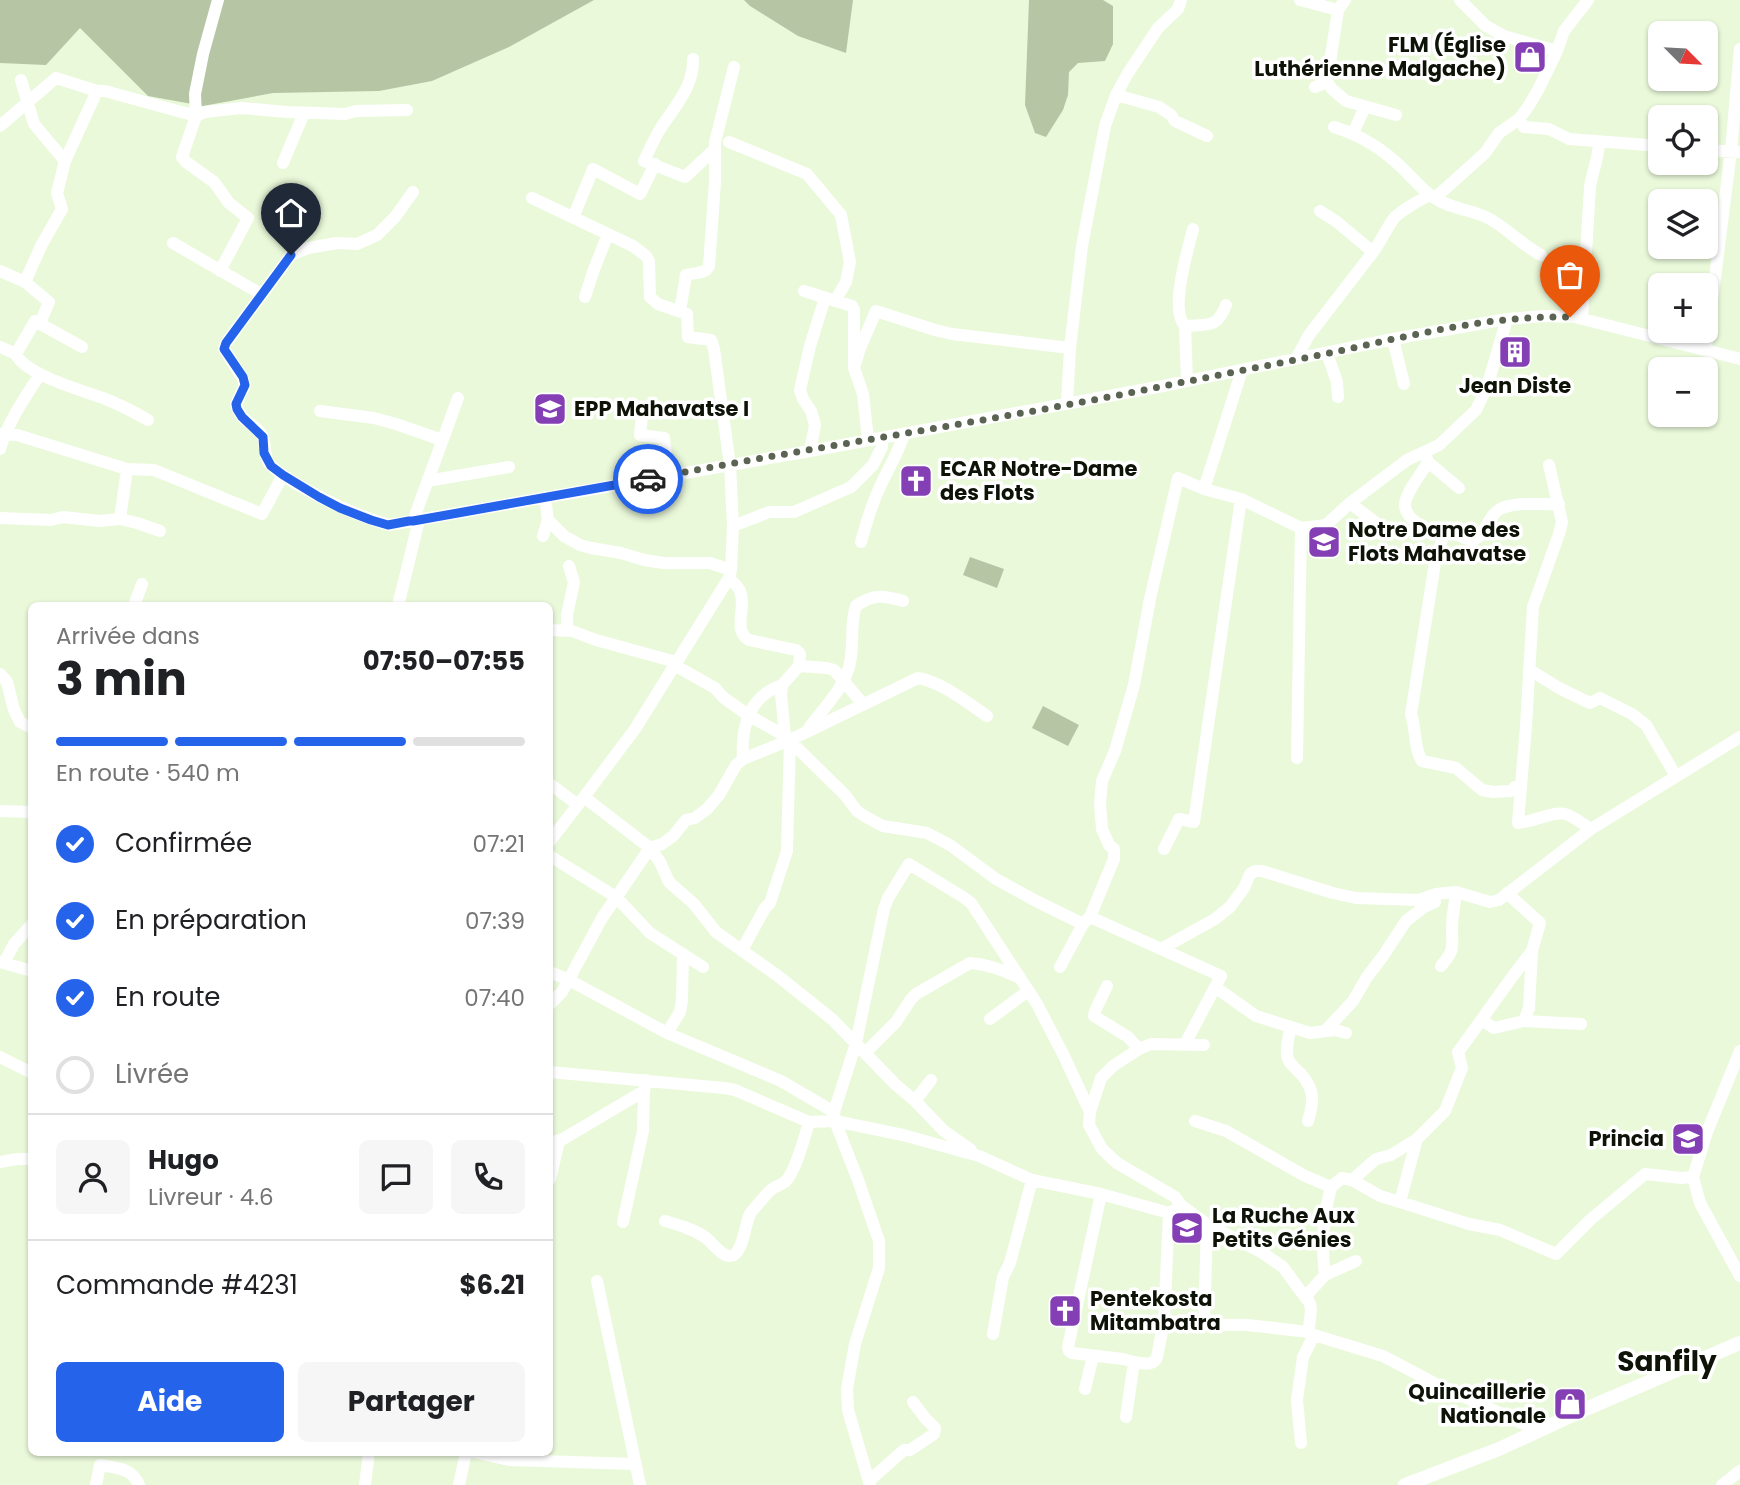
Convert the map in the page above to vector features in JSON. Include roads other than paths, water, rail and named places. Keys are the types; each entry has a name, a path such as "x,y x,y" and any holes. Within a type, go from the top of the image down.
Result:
{"main road":[{"path":"1405,1485 1532,1435 1740,1343"}],"street":[{"path":"218,0 195,94 196,116 182,157 214,182 229,203 248,218 220,271"},
{"path":"1067,404 1075,298 1105,126 1116,95 1128,73 1158,28 1178,9 1181,0"},
{"path":"1300,0 1342,5 1321,85 1332,89 1346,101 1396,116"},
{"path":"1460,0 1486,26 1504,36 1557,51"},
{"path":"1296,359 1309,335 1373,252 1397,215 1432,197 1485,153 1499,133 1519,119 1538,90 1564,31 1588,0"},
{"path":"1706,349 1735,152 1740,49"},
{"path":"693,59 694,72 687,90 658,132 644,161 685,177 715,149"},
{"path":"680,311 686,275 702,273 708,270 709,266 715,194 715,149 734,66"},
{"path":"0,126 56,78 196,116 205,112 241,108 345,114 356,111 407,110"},
{"path":"20,80 34,124 65,161"},
{"path":"25,282 62,209 57,193 65,161 97,91"},
{"path":"1116,95 1159,107 1175,121 1207,136"},
{"path":"1353,133 1365,107"},
{"path":"283,163 304,113"},
{"path":"1519,119 1524,127 1549,130 1569,139 1648,145"},
{"path":"1334,127 1353,133 1377,146 1432,197 1490,219 1541,255"},
{"path":"729,142 807,174 841,215 850,262 846,282 830,300 810,346 800,390 816,425 810,451"},
{"path":"1582,319 1590,187 1598,159 1599,142"},
{"path":"573,218 593,169 640,194 654,164"},
{"path":"413,192 395,217 377,235 357,244 337,243 308,248 291,255 224,349 243,377 245,385 236,404 237,409 263,437 264,453 271,466 340,508 388,525 1067,404 1507,319 1544,316 1582,319 1740,359"},
{"path":"532,198 633,246 646,256 649,261 650,297 658,304 687,314 688,337 711,340 730,465 733,526 730,574 635,729 553,837"},
{"path":"1320,211 1373,252"},
{"path":"1187,381 1185,326 1179,316 1193,229"},
{"path":"585,297 608,234"},
{"path":"173,243 261,294"},
{"path":"0,271 25,282 49,302 40,323"},
{"path":"803,291 852,306 854,310 854,368 863,394 868,440"},
{"path":"1185,326 1215,323 1226,305"},
{"path":"854,368 876,311 952,334 1070,348"},
{"path":"1507,319 1487,387 1476,410 1427,458 1405,505 1411,519 1435,532 1451,533 1470,540 1481,534 1499,510 1514,505 1559,504"},
{"path":"16,354 35,321 82,347"},
{"path":"1393,339 1404,384"},
{"path":"0,347 16,354 18,360 40,374 73,389 103,398 148,420"},
{"path":"1327,353 1337,382 1338,397"},
{"path":"1204,489 1242,370"},
{"path":"0,449 2,434 40,374"},
{"path":"399,602 428,479 458,398"},
{"path":"320,411 374,418 442,440"},
{"path":"642,416 640,435 664,438 668,475"},
{"path":"2,434 17,435 127,469 154,470 262,514 283,475"},
{"path":"861,542 879,489 904,434"},
{"path":"733,526 769,512 794,512 851,487 873,465 882,447 882,438"},
{"path":"1060,967 1086,920 1114,859 1114,849 1109,845 1102,829 1102,780 1115,751 1134,685 1150,598 1178,478 1204,489 1241,499 1301,528 1326,525 1350,503 1407,460 1427,458 1459,488"},
{"path":"1549,465 1562,522 1533,607 1518,823 1566,814 1591,829"},
{"path":"428,479 509,467"},
{"path":"120,519 127,469"},
{"path":"543,536 548,520 545,497"},
{"path":"1164,849 1179,819 1194,822 1241,499"},
{"path":"1350,503 1374,522"},
{"path":"0,518 51,520 62,517 99,521 120,519 160,531"},
{"path":"548,520 564,536 591,548 664,563 710,563 730,574 739,589 743,636 749,640 796,650 800,654 799,666 782,685 761,696 748,715 741,740 743,759"},
{"path":"1297,758 1301,528"},
{"path":"1444,533 1435,563 1411,714 1419,756 1422,761 1456,768 1482,790 1510,791 1521,787"},
{"path":"567,630 567,615 574,582 569,566"},
{"path":"135,602 142,584"},
{"path":"807,732 844,680 853,648 852,628 856,606 874,596 903,601"},
{"path":"553,630 567,630 675,664 715,688 748,715 787,738 845,795 857,811 866,817 883,826 927,833 950,845 996,879 1037,901 1161,949 1221,976 1185,1044"},
{"path":"799,666 834,670 863,704"},
{"path":"1530,670 1590,703 1601,698 1632,714 1646,725 1676,776"},
{"path":"0,674 7,682 20,722 28,726"},
{"path":"553,1001 569,981 602,918 650,848 662,844 673,836 686,820 695,818 707,809 719,795 736,765 743,759 787,738 807,732 918,678 943,687 987,716"},
{"path":"742,950 770,903 787,851 787,738 782,685"},
{"path":"1161,949 1215,919 1230,907 1244,888 1250,874 1255,871 1356,898 1419,900 1436,894 1456,892 1490,902 1499,901 1591,829 1740,737"},
{"path":"553,786 581,801 650,848 669,882 694,904 716,932 778,976 833,1020 944,1131 979,1156"},
{"path":"0,811 28,812"},
{"path":"553,858 616,897 650,933 703,967"},
{"path":"913,1402 935,1428 934,1434 910,1450 904,1450 869,1483 848,1410 847,1389 855,1344 879,1268 879,1241 835,1116 856,1043 884,909 909,864 971,903 1037,1004 1090,1112"},
{"path":"1441,967 1453,947 1456,892"},
{"path":"1326,1030 1353,1001 1406,921 1424,907 1456,892"},
{"path":"1507,893 1540,923 1532,951 1530,1008 1524,1021"},
{"path":"28,928 2,963 28,970"},
{"path":"1352,1180 1376,1159 1391,1155 1417,1139 1445,1111 1462,1068 1458,1052 1532,951"},
{"path":"667,1033 680,1012 683,954"},
{"path":"865,1053 896,1022 916,994 970,963 1002,970 1018,978"},
{"path":"553,973 667,1033 781,1081 835,1116 979,1156 1032,1180 1101,1194 1169,1213 1182,1206"},
{"path":"1107,986 1094,1016 1128,1037 1139,1049"},
{"path":"1215,988 1249,1013 1290,1028 1310,1033 1326,1030 1346,1033"},
{"path":"989,1019 1028,991"},
{"path":"1482,1020 1494,1028 1524,1021 1581,1024"},
{"path":"1290,1028 1287,1052 1289,1061 1310,1087 1313,1103 1308,1121"},
{"path":"1204,1045 1151,1044 1113,1066 1101,1078 1090,1112 1089,1125 1102,1149 1117,1163 1170,1193 1182,1206 1207,1224 1283,1266 1309,1301 1311,1334 1303,1357 1297,1400 1301,1443"},
{"path":"1740,1051 1707,1132 1693,1177 1700,1203 1740,1276"},
{"path":"0,1057 28,1071"},
{"path":"553,1072 645,1086 735,1090 809,1122 835,1116"},
{"path":"915,1101 931,1080"},
{"path":"554,1142 645,1086"},
{"path":"623,1222 643,1131 645,1086"},
{"path":"1195,1121 1226,1131 1305,1176 1331,1187"},
{"path":"665,1221 690,1229 706,1238 724,1254 735,1254 740,1249 751,1213 770,1190 786,1182 790,1175 809,1122"},
{"path":"1400,1202 1417,1139"},
{"path":"0,1162 28,1158"},
{"path":"1325,1275 1322,1244 1324,1216 1331,1187 1342,1178 1400,1202 1469,1224 1500,1230 1556,1254 1590,1220 1644,1174 1693,1177"},
{"path":"993,1334 1003,1277 1010,1263 1032,1180"},
{"path":"1101,1194 1068,1347 1072,1353 1150,1364 1155,1362 1164,1321 1169,1213"},
{"path":"1204,1325 1207,1224"},
{"path":"1305,1297 1325,1275 1356,1261"},
{"path":"597,1281 640,1485"},
{"path":"1164,1321 1247,1325 1311,1334 1383,1356 1438,1385 1526,1425 1532,1435"},
{"path":"1086,1389 1093,1356"},
{"path":"1126,1417 1134,1362"},
{"path":"365,1485 369,1456"},
{"path":"459,1485 465,1456"},
{"path":"514,1456 636,1464"},
{"path":"96,1485 100,1465 126,1469 139,1485"},
{"path":"1722,1485 1740,1471"}],"place":[{"name":"FLM (Église Luthérienne Malgache)","path":"1530,57"},
{"name":"Jean Diste","path":"1515,352"},
{"name":"EPP Mahavatse I","path":"550,409"},
{"name":"ECAR Notre-Dame des Flots","path":"916,481"},
{"name":"Notre Dame des Flots Mahavatse","path":"1324,542"},
{"name":"Princia","path":"1688,1139"},
{"name":"La Ruche Aux Petits Génies","path":"1187,1228"},
{"name":"Pentekosta Mitambatra","path":"1065,1311"},
{"name":"Quincaillerie Nationale","path":"1570,1404"}],"district":[{"name":"Sanfily","path":"1667,1361"}]}
